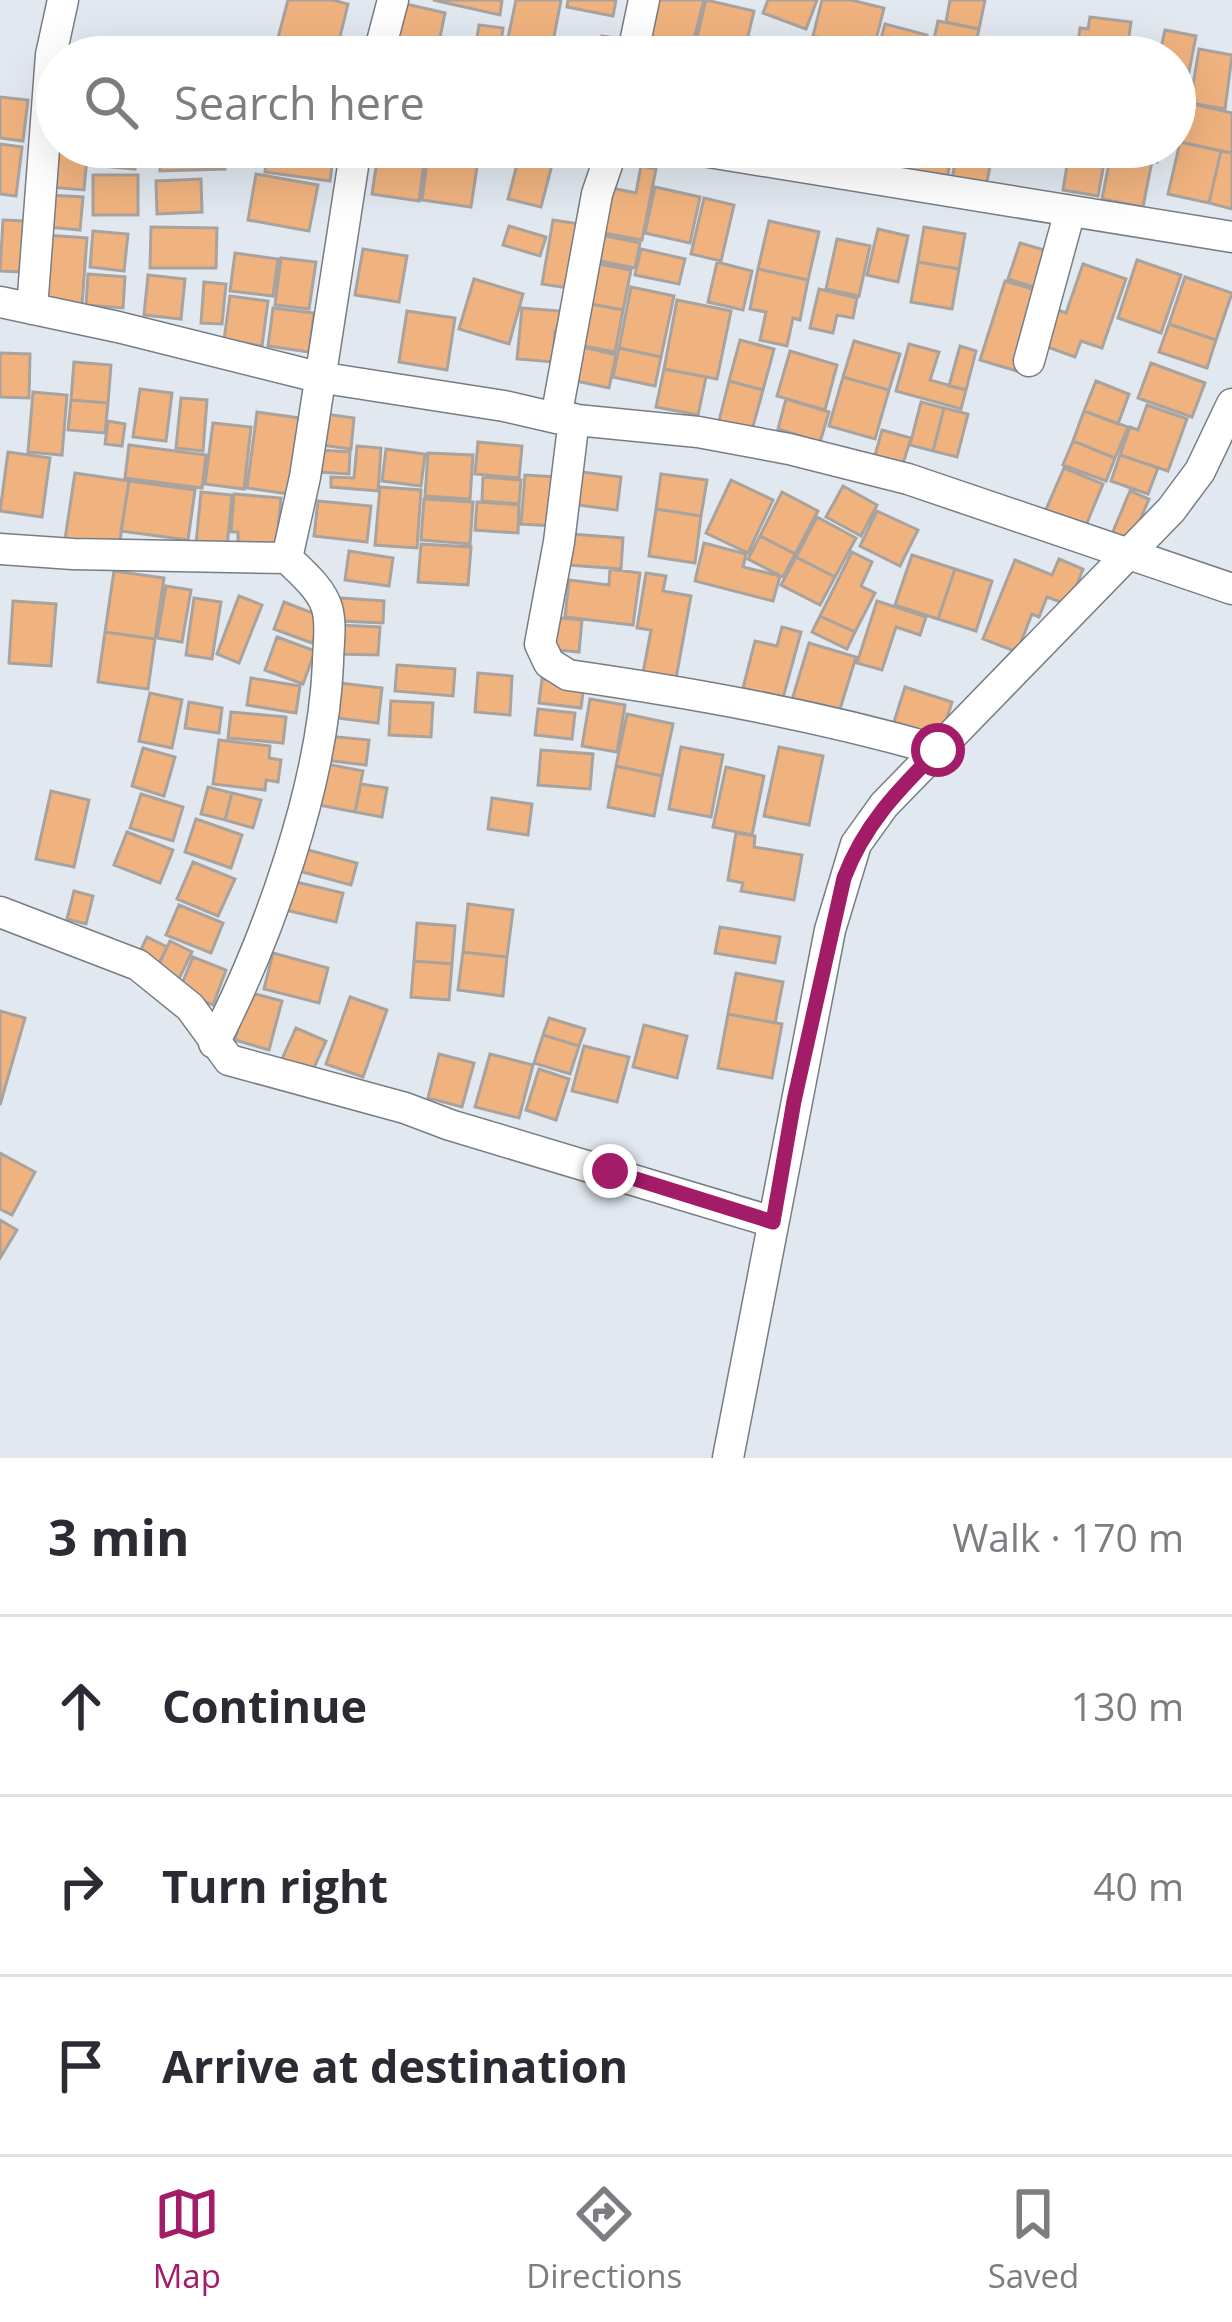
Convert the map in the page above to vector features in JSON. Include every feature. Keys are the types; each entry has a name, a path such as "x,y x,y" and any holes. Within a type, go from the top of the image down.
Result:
{"street":[{"path":"55,36 63,0"},
{"path":"383,36 393,0"},
{"path":"636,36 644,0"},
{"path":"32,308 43,168"},
{"path":"286,557 305,477 353,168"},
{"path":"606,168 597,194 565,418 559,542 540,644 549,663 568,675 720,697 938,750"},
{"path":"807,168 1232,237"},
{"path":"1029,362 1070,211"},
{"path":"0,302 319,377 565,418 698,432 829,459 976,500 1232,589"},
{"path":"728,1458 803,1058 856,844 884,805 1131,555 1200,471 1232,404"},
{"path":"0,549 286,557 326,602 326,701 310,785 256,953 214,1043"},
{"path":"0,912 138,965 190,1007 229,1060 404,1108 773,1222"}],"building":[{"path":"288,0 348,4 340,36 279,36"},
{"path":"433,0 502,0 500,15"},
{"path":"516,0 561,0 554,36 508,36"},
{"path":"568,0 616,0 613,16 567,7"},
{"path":"653,0 704,0 695,36 644,36"},
{"path":"706,0 754,11 748,36 697,36"},
{"path":"768,0 817,0 806,29 763,13"},
{"path":"822,0 851,0 884,8 877,36 813,36"},
{"path":"950,0 985,0 979,29 946,22"},
{"path":"406,4 445,13 440,36 399,36"},
{"path":"1090,17 1131,22 1129,36 1079,36 1080,28 1088,29"},
{"path":"938,21 979,29 978,36 935,36"},
{"path":"885,24 927,35 927,36 882,36"},
{"path":"479,25 503,28 502,36 477,36"},
{"path":"1165,30 1196,36 1164,36"},
{"path":"1199,49 1232,55 1225,109 1196,104"},
{"path":"0,97 28,100 23,141 0,138"},
{"path":"1196,105 1232,113 1232,153 1196,145"},
{"path":"0,144 22,147 16,196 0,194"},
{"path":"1196,146 1221,151 1209,203 1168,194 1174,168 1196,168"},
{"path":"1221,151 1232,153 1232,209 1209,203"},
{"path":"53,168 86,168 84,190 49,187"},
{"path":"160,168 225,169 160,171"},
{"path":"265,168 332,168 330,181 265,172"},
{"path":"376,168 423,168 419,201 372,194"},
{"path":"426,168 477,168 471,207 422,200"},
{"path":"516,168 551,168 541,207 508,199"},
{"path":"641,168 656,169 642,240 593,231 602,186 636,193"},
{"path":"865,168 900,168 897,180 864,172"},
{"path":"907,168 949,168 945,186 905,178"},
{"path":"954,168 990,168 985,191 951,184"},
{"path":"1067,168 1103,168 1098,196 1063,190"},
{"path":"1108,168 1151,168 1143,207 1102,199"},
{"path":"256,174 318,185 309,231 248,220"},
{"path":"93,175 138,175 138,215 93,215"},
{"path":"201,179 202,212 157,214 156,181"},
{"path":"655,187 700,197 690,243 645,233"},
{"path":"49,195 83,197 80,230 47,227"},
{"path":"704,198 734,205 721,261 691,254"},
{"path":"3,220 26,221 22,272 0,271"},
{"path":"553,220 586,225 575,289 542,284"},
{"path":"769,221 819,232 808,280 758,269"},
{"path":"509,226 546,237 540,256 503,245"},
{"path":"151,227 217,228 216,268 150,268"},
{"path":"924,227 965,234 959,269 918,262"},
{"path":"878,229 908,236 898,282 867,275"},
{"path":"93,231 128,234 124,271 90,267"},
{"path":"596,234 640,243 635,268 591,259"},
{"path":"45,235 87,238 82,305 40,302"},
{"path":"837,239 870,246 859,296 826,289"},
{"path":"1020,243 1055,253 1044,290 1008,279"},
{"path":"363,249 407,256 399,302 355,295"},
{"path":"641,249 685,259 679,284 635,275"},
{"path":"235,253 278,259 273,296 230,291"},
{"path":"281,258 316,262 309,309 275,305"},
{"path":"1137,260 1181,275 1161,333 1118,318"},
{"path":"589,262 631,270 623,310 581,302"},
{"path":"717,262 752,271 743,310 708,302"},
{"path":"918,262 959,269 952,309 911,302"},
{"path":"1083,264 1126,279 1102,348 1081,341 1075,357 1037,343 1050,307 1066,313"},
{"path":"758,269 808,280 800,320 793,318 787,346 760,340 766,312 750,309"},
{"path":"88,274 125,277 123,308 86,305"},
{"path":"148,275 185,279 181,319 144,315"},
{"path":"1185,277 1232,293 1216,340 1169,324"},
{"path":"474,279 523,294 509,344 459,329"},
{"path":"1005,281 1045,293 1020,372 980,360"},
{"path":"204,282 226,284 222,324 201,323"},
{"path":"631,287 674,296 661,357 619,348"},
{"path":"819,289 857,298 853,318 837,315 833,333 810,328"},
{"path":"230,296 268,301 262,346 224,340"},
{"path":"677,300 731,311 717,379 664,369"},
{"path":"581,302 623,310 615,352 573,344"},
{"path":"273,308 314,313 309,352 268,346"},
{"path":"522,308 572,312 570,332 555,331 553,362 517,359"},
{"path":"407,311 455,318 447,370 399,362"},
{"path":"1169,324 1216,340 1207,368 1159,352"},
{"path":"740,340 774,349 763,390 729,381"},
{"path":"854,341 900,354 889,390 843,377"},
{"path":"909,344 939,352 930,380 966,390 961,409 896,391"},
{"path":"575,345 616,355 609,388 567,379"},
{"path":"960,346 976,351 966,390 949,386"},
{"path":"619,348 661,357 655,386 613,377"},
{"path":"790,351 837,365 825,410 777,396"},
{"path":"0,353 30,354 29,398 0,397"},
{"path":"74,362 111,365 108,403 71,400"},
{"path":"1151,363 1205,383 1192,417 1138,398"},
{"path":"664,369 706,377 698,415 656,407"},
{"path":"843,377 889,390 875,439 829,426"},
{"path":"729,381 763,390 752,430 719,421"},
{"path":"1096,381 1129,394 1118,424 1084,411"},
{"path":"140,389 172,393 166,441 133,437"},
{"path":"33,392 67,395 62,455 28,452"},
{"path":"181,398 207,400 203,451 176,448"},
{"path":"786,399 829,412 820,442 778,429"},
{"path":"71,400 108,403 105,433 68,430"},
{"path":"921,402 944,408 933,451 910,445"},
{"path":"1147,405 1187,419 1168,471 1120,455 1130,427 1138,430"},
{"path":"944,408 968,414 957,457 933,451"},
{"path":"1084,411 1128,427 1115,458 1073,441"},
{"path":"257,412 307,419 296,495 247,488"},
{"path":"325,414 354,418 351,449 321,445"},
{"path":"108,421 125,424 122,446 105,444"},
{"path":"213,423 251,427 244,489 205,484"},
{"path":"882,430 911,438 902,467 874,459"},
{"path":"1073,441 1115,458 1106,481 1063,465"},
{"path":"478,442 522,446 519,478 475,474"},
{"path":"129,445 206,455 202,488 125,478"},
{"path":"357,446 381,448 378,491 331,487 331,477 354,478"},
{"path":"386,449 425,454 421,486 382,481"},
{"path":"320,450 350,452 349,474 318,472"},
{"path":"8,452 50,458 42,517 0,511"},
{"path":"428,453 473,455 470,499 425,496"},
{"path":"1120,455 1158,468 1148,494 1111,481"},
{"path":"1064,468 1103,484 1084,530 1044,514"},
{"path":"582,472 621,477 617,510 578,505"},
{"path":"75,473 129,481 119,547 65,539"},
{"path":"661,474 707,480 701,516 656,509"},
{"path":"525,475 556,477 553,526 521,524"},
{"path":"483,477 521,480 519,504 482,501"},
{"path":"731,480 773,500 748,553 706,533"},
{"path":"129,481 195,490 188,540 121,531"},
{"path":"843,486 877,505 861,536 826,517"},
{"path":"380,487 421,490 417,548 375,545"},
{"path":"1130,491 1149,499 1128,548 1109,541"},
{"path":"201,492 232,495 227,547 196,544"},
{"path":"782,492 818,511 795,554 760,536"},
{"path":"234,494 281,498 276,549 238,546 238,532 231,532"},
{"path":"424,499 473,502 470,544 421,540"},
{"path":"318,501 371,506 367,542 314,536"},
{"path":"477,502 519,505 518,533 475,530"},
{"path":"656,509 701,516 695,563 649,556"},
{"path":"877,511 918,530 900,566 860,546"},
{"path":"817,517 856,538 835,577 796,557"},
{"path":"571,534 623,538 621,569 569,565"},
{"path":"760,536 795,554 783,577 748,559"},
{"path":"704,543 746,554 743,567 780,576 773,601 695,581"},
{"path":"421,544 471,547 468,585 418,582"},
{"path":"349,551 393,558 389,586 345,580"},
{"path":"852,552 872,562 861,586 875,593 855,632 820,616"},
{"path":"912,555 955,569 938,619 895,605"},
{"path":"796,557 835,577 820,605 781,585"},
{"path":"1059,559 1083,569 1069,605 1047,597 1039,617 1032,614 1017,652 983,639 1015,560 1052,575"},
{"path":"610,569 640,573 633,625 565,617 569,580 609,585"},
{"path":"955,569 992,581 976,631 938,619"},
{"path":"114,571 164,578 155,639 105,632"},
{"path":"646,573 666,576 663,591 691,596 675,684 642,678 651,630 637,628"},
{"path":"166,586 191,590 182,642 157,638"},
{"path":"239,596 262,605 239,663 217,654"},
{"path":"194,598 221,602 212,659 186,655"},
{"path":"341,598 384,601 383,623 340,621"},
{"path":"13,601 56,604 51,666 9,663"},
{"path":"877,601 926,617 920,635 896,627 882,670 857,663"},
{"path":"284,602 323,617 312,643 274,629"},
{"path":"820,616 855,632 847,649 812,632"},
{"path":"550,617 582,620 579,652 547,649"},
{"path":"338,625 380,627 378,655 337,654"},
{"path":"782,627 801,632 783,698 743,688 755,641 777,646"},
{"path":"105,632 155,639 148,689 98,682"},
{"path":"277,637 315,651 303,684 265,670"},
{"path":"809,643 856,657 836,722 792,700"},
{"path":"397,665 455,669 453,696 395,691"},
{"path":"478,673 512,676 510,715 475,712"},
{"path":"251,678 300,686 296,713 247,705"},
{"path":"542,679 584,684 581,708 539,703"},
{"path":"340,683 382,688 378,723 337,718"},
{"path":"905,687 952,702 940,740 893,725"},
{"path":"150,693 182,700 172,748 139,741"},
{"path":"590,699 625,705 617,752 582,746"},
{"path":"391,701 433,703 431,737 389,735"},
{"path":"189,702 222,708 219,733 185,728"},
{"path":"538,709 575,713 572,739 535,735"},
{"path":"231,712 286,717 283,743 228,738"},
{"path":"627,714 673,724 662,776 616,766"},
{"path":"327,736 369,740 366,765 324,760"},
{"path":"219,740 270,746 269,758 281,760 278,782 266,780 265,790 213,784"},
{"path":"681,747 723,755 711,817 669,809"},
{"path":"779,747 823,756 809,825 764,816"},
{"path":"143,748 175,757 164,796 132,786"},
{"path":"541,750 593,754 590,789 538,785"},
{"path":"321,763 363,771 355,812 314,804"},
{"path":"616,766 662,776 654,816 608,807"},
{"path":"726,767 764,776 752,835 713,827"},
{"path":"361,784 387,788 382,817 355,812"},
{"path":"208,787 232,793 225,820 201,814"},
{"path":"51,791 89,800 74,867 36,859"},
{"path":"232,793 261,800 253,828 225,820"},
{"path":"141,794 183,807 173,841 130,828"},
{"path":"492,798 532,804 528,835 488,829"},
{"path":"196,819 242,835 231,868 185,852"},
{"path":"127,832 173,850 160,883 114,865"},
{"path":"736,833 755,836 754,847 802,855 794,900 741,891 743,883 728,880"},
{"path":"297,847 357,863 351,885 291,869"},
{"path":"193,862 235,879 218,916 177,899"},
{"path":"292,881 343,893 336,922 285,910"},
{"path":"74,891 93,896 86,924 67,919"},
{"path":"468,904 513,910 507,957 463,952"},
{"path":"179,905 223,923 211,953 166,935"},
{"path":"417,923 455,926 452,964 414,961"},
{"path":"720,927 780,937 775,963 715,953"},
{"path":"147,937 167,947 158,965 138,956"},
{"path":"170,941 192,952 176,985 154,975"},
{"path":"463,952 507,957 503,996 458,990"},
{"path":"273,953 328,968 319,1003 264,989"},
{"path":"193,957 226,970 213,1005 179,991"},
{"path":"414,961 452,964 449,1000 411,997"},
{"path":"736,973 783,982 775,1023 728,1014"},
{"path":"248,992 282,1001 269,1050 235,1040"},
{"path":"350,997 387,1010 363,1077 326,1064"},
{"path":"0,1011 25,1018 0,1105"},
{"path":"728,1014 782,1024 772,1078 718,1068"},
{"path":"549,1018 585,1029 579,1046 543,1035"},
{"path":"644,1025 687,1036 677,1078 633,1067"},
{"path":"296,1028 326,1041 312,1072 282,1059"},
{"path":"543,1035 579,1046 570,1074 534,1063"},
{"path":"584,1046 629,1057 617,1102 572,1091"},
{"path":"439,1054 474,1063 462,1107 428,1098"},
{"path":"490,1054 533,1065 519,1118 475,1107"},
{"path":"539,1069 569,1079 556,1120 526,1110"},
{"path":"0,1153 35,1172 12,1215 0,1209"},
{"path":"0,1220 17,1230 0,1258"}],"route":[{"path":"610,1171 773,1222 794,1101 844,878 856,844 884,805 938,750"}]}
